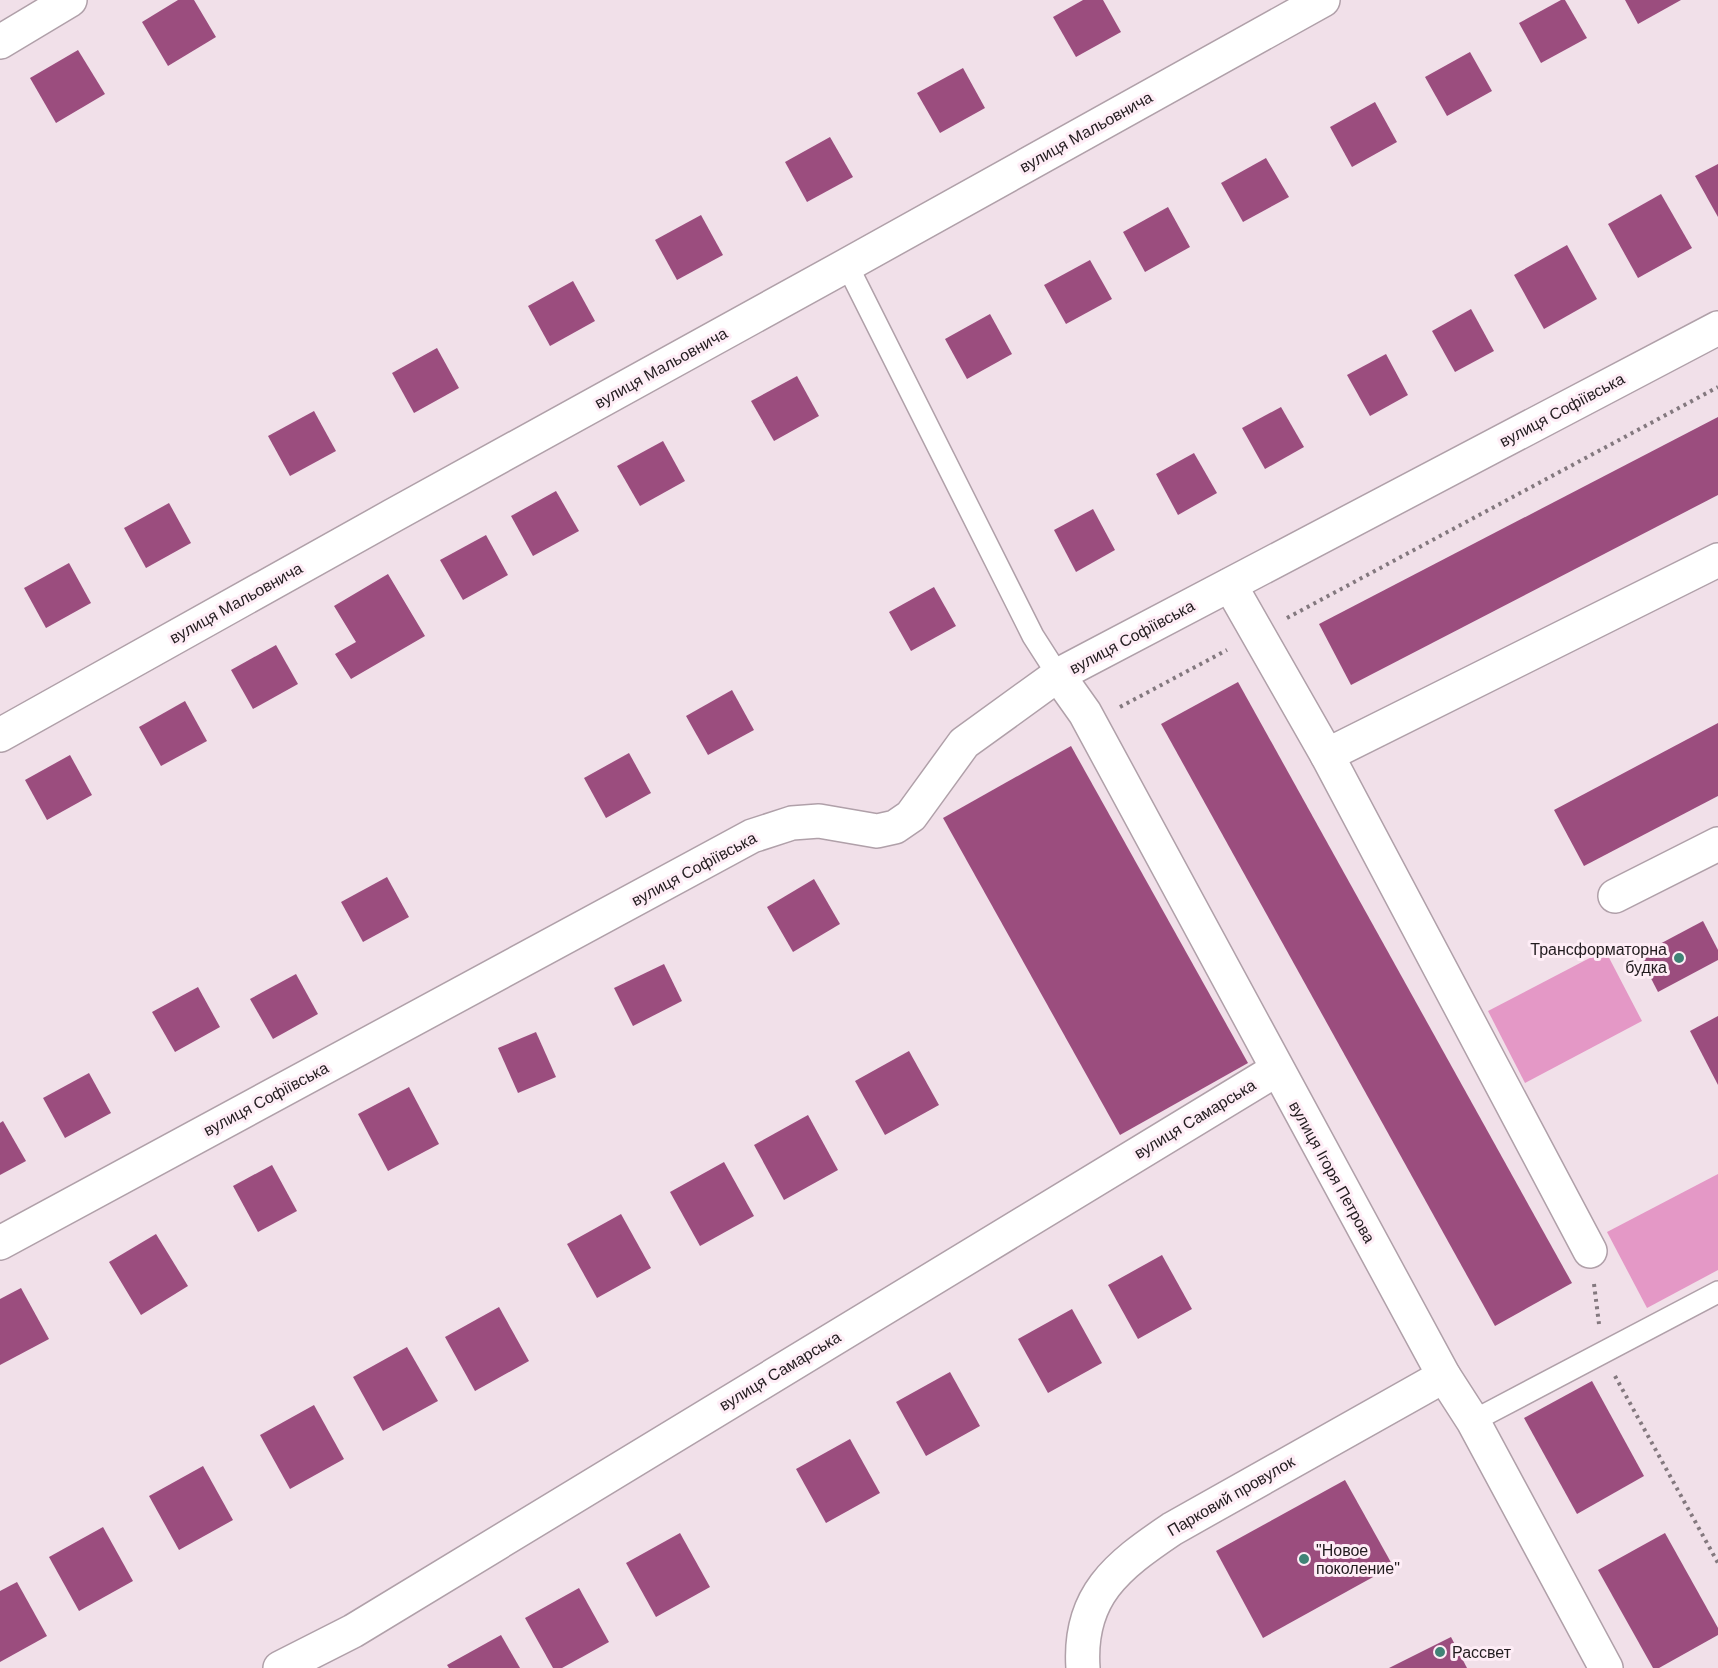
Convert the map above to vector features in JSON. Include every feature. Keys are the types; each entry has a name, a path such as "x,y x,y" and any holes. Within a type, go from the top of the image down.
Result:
{"street":[{"path":"0,42 70,0"},
{"name":"вулиця Мальовнича","path":"0,735 1323,0"},
{"name":"вулиця Софіївська","path":"0,1244 752,836 792,823 819,821 877,831 895,827 910,816 964,743 1058,675 1718,328"},
{"path":"1327,755 1718,560"},
{"path":"1230,585 1327,755 1590,1251"},
{"name":"вулиця Ігоря Петрова","path":"1058,675 1084,713 1276,1070 1444,1376 1473,1421 1606,1668"},
{"path":"1615,896 1718,844"},
{"name":"вулиця Самарська","path":"280,1668 353,1631 1276,1070"},
{"name":"Парковий провулок","path":"1083,1668 1084,1624 1093,1602 1108,1581 1136,1553 1182,1523 1444,1376"}],"lane":[{"path":"847,266 1033,636 1058,675"},
{"path":"1473,1421 1718,1292"}],"path":[{"path":"1590,1251 1602,1353 1718,1563"}],"shaded area":[{"path":"1605,950 1642,1021 1525,1083 1488,1011"},
{"path":"1718,1174 1718,1270 1647,1308 1607,1232"}],"building":[{"path":"178,0 194,0 216,37 168,66 142,22"},
{"path":"1083,0 1103,0 1121,32 1076,57 1053,17"},
{"path":"1565,0 1587,38 1541,63 1519,23"},
{"path":"1625,0 1681,0 1638,24"},
{"path":"78,50 105,94 56,123 30,78"},
{"path":"1470,52 1492,91 1447,116 1425,77"},
{"path":"963,68 985,108 940,133 917,93"},
{"path":"1375,102 1397,142 1352,167 1330,127"},
{"path":"830,137 853,177 807,202 785,162"},
{"path":"1266,158 1289,197 1243,222 1221,183"},
{"path":"1718,164 1718,217 1695,176"},
{"path":"1661,194 1692,248 1638,278 1608,224"},
{"path":"1168,207 1190,247 1145,272 1123,232"},
{"path":"701,215 723,255 677,280 655,240"},
{"path":"1567,245 1597,299 1544,329 1514,275"},
{"path":"1090,260 1112,299 1066,324 1044,285"},
{"path":"573,281 595,321 550,346 528,306"},
{"path":"1471,309 1494,351 1455,372 1432,331"},
{"path":"990,314 1012,354 967,379 945,339"},
{"path":"437,348 459,388 414,413 392,373"},
{"path":"1386,354 1408,395 1370,416 1347,375"},
{"path":"797,376 819,416 774,441 751,401"},
{"path":"1281,407 1304,447 1265,469 1242,428"},
{"path":"314,411 336,451 290,476 268,436"},
{"path":"1718,417 1718,495 1351,685 1319,624"},
{"path":"663,441 685,481 640,506 617,466"},
{"path":"1194,453 1217,493 1178,515 1156,474"},
{"path":"556,491 579,531 533,556 511,516"},
{"path":"169,503 191,543 146,568 124,528"},
{"path":"1093,509 1115,550 1076,572 1054,530"},
{"path":"486,535 508,575 463,600 440,560"},
{"path":"69,563 91,603 46,628 24,588"},
{"path":"388,574 425,636 351,679 335,654 356,642 334,606"},
{"path":"934,587 956,626 911,651 889,612"},
{"path":"276,645 298,684 253,709 231,670"},
{"path":"1238,682 1572,1283 1495,1326 1161,724"},
{"path":"732,690 754,730 708,755 686,716"},
{"path":"185,701 207,741 161,766 139,727"},
{"path":"1718,723 1718,796 1584,866 1554,810"},
{"path":"1071,746 1248,1063 1120,1135 943,818"},
{"path":"629,753 651,793 606,818 584,778"},
{"path":"70,755 92,795 47,820 25,780"},
{"path":"387,877 409,917 363,942 341,902"},
{"path":"814,879 840,924 793,952 767,907"},
{"name":"Трансформаторна будка","path":"1703,921 1718,950 1718,960 1658,992 1639,955"},
{"path":"664,964 682,1001 633,1026 614,988"},
{"path":"296,974 318,1014 273,1039 250,999"},
{"path":"198,987 220,1027 175,1052 152,1012"},
{"path":"1718,1016 1718,1085 1690,1031"},
{"path":"536,1032 556,1077 518,1093 498,1048"},
{"path":"909,1051 939,1105 885,1135 855,1081"},
{"path":"89,1073 111,1113 65,1138 43,1098"},
{"path":"409,1087 439,1144 388,1171 358,1114"},
{"path":"808,1115 838,1170 784,1200 754,1145"},
{"path":"3,1121 26,1161 0,1175 0,1123"},
{"path":"724,1162 754,1216 700,1246 670,1192"},
{"path":"272,1165 297,1211 258,1232 233,1186"},
{"path":"621,1214 651,1268 597,1298 567,1244"},
{"path":"156,1234 188,1286 141,1315 109,1262"},
{"path":"1162,1255 1192,1309 1138,1339 1108,1285"},
{"path":"21,1288 49,1339 0,1365 0,1299"},
{"path":"499,1307 529,1361 475,1391 445,1337"},
{"path":"1072,1309 1102,1363 1048,1393 1018,1339"},
{"path":"407,1347 438,1401 383,1431 353,1377"},
{"path":"950,1372 980,1426 926,1456 896,1402"},
{"path":"1592,1381 1644,1476 1577,1514 1524,1418"},
{"path":"314,1405 344,1459 290,1489 260,1435"},
{"path":"850,1439 880,1493 826,1523 796,1469"},
{"path":"203,1466 233,1520 179,1550 149,1496"},
{"name":"\"Новое поколение\"","path":"1345,1480 1393,1566 1263,1638 1216,1551"},
{"path":"103,1527 133,1581 79,1611 49,1557"},
{"path":"680,1533 710,1587 656,1617 626,1563"},
{"path":"1665,1533 1718,1628 1718,1635 1659,1668 1653,1668 1598,1570"},
{"path":"17,1582 47,1636 0,1662 0,1591"},
{"path":"579,1588 609,1642 562,1668 553,1668 525,1618"},
{"path":"501,1635 520,1668 449,1668 447,1665"},
{"name":"Рассвет","path":"1451,1637 1467,1668 1389,1668"}],"place":[{"name":"Трансформаторна будка","path":"1679,958"},
{"name":"\"Новое поколение\"","path":"1304,1559"},
{"name":"Рассвет","path":"1440,1652"}]}
